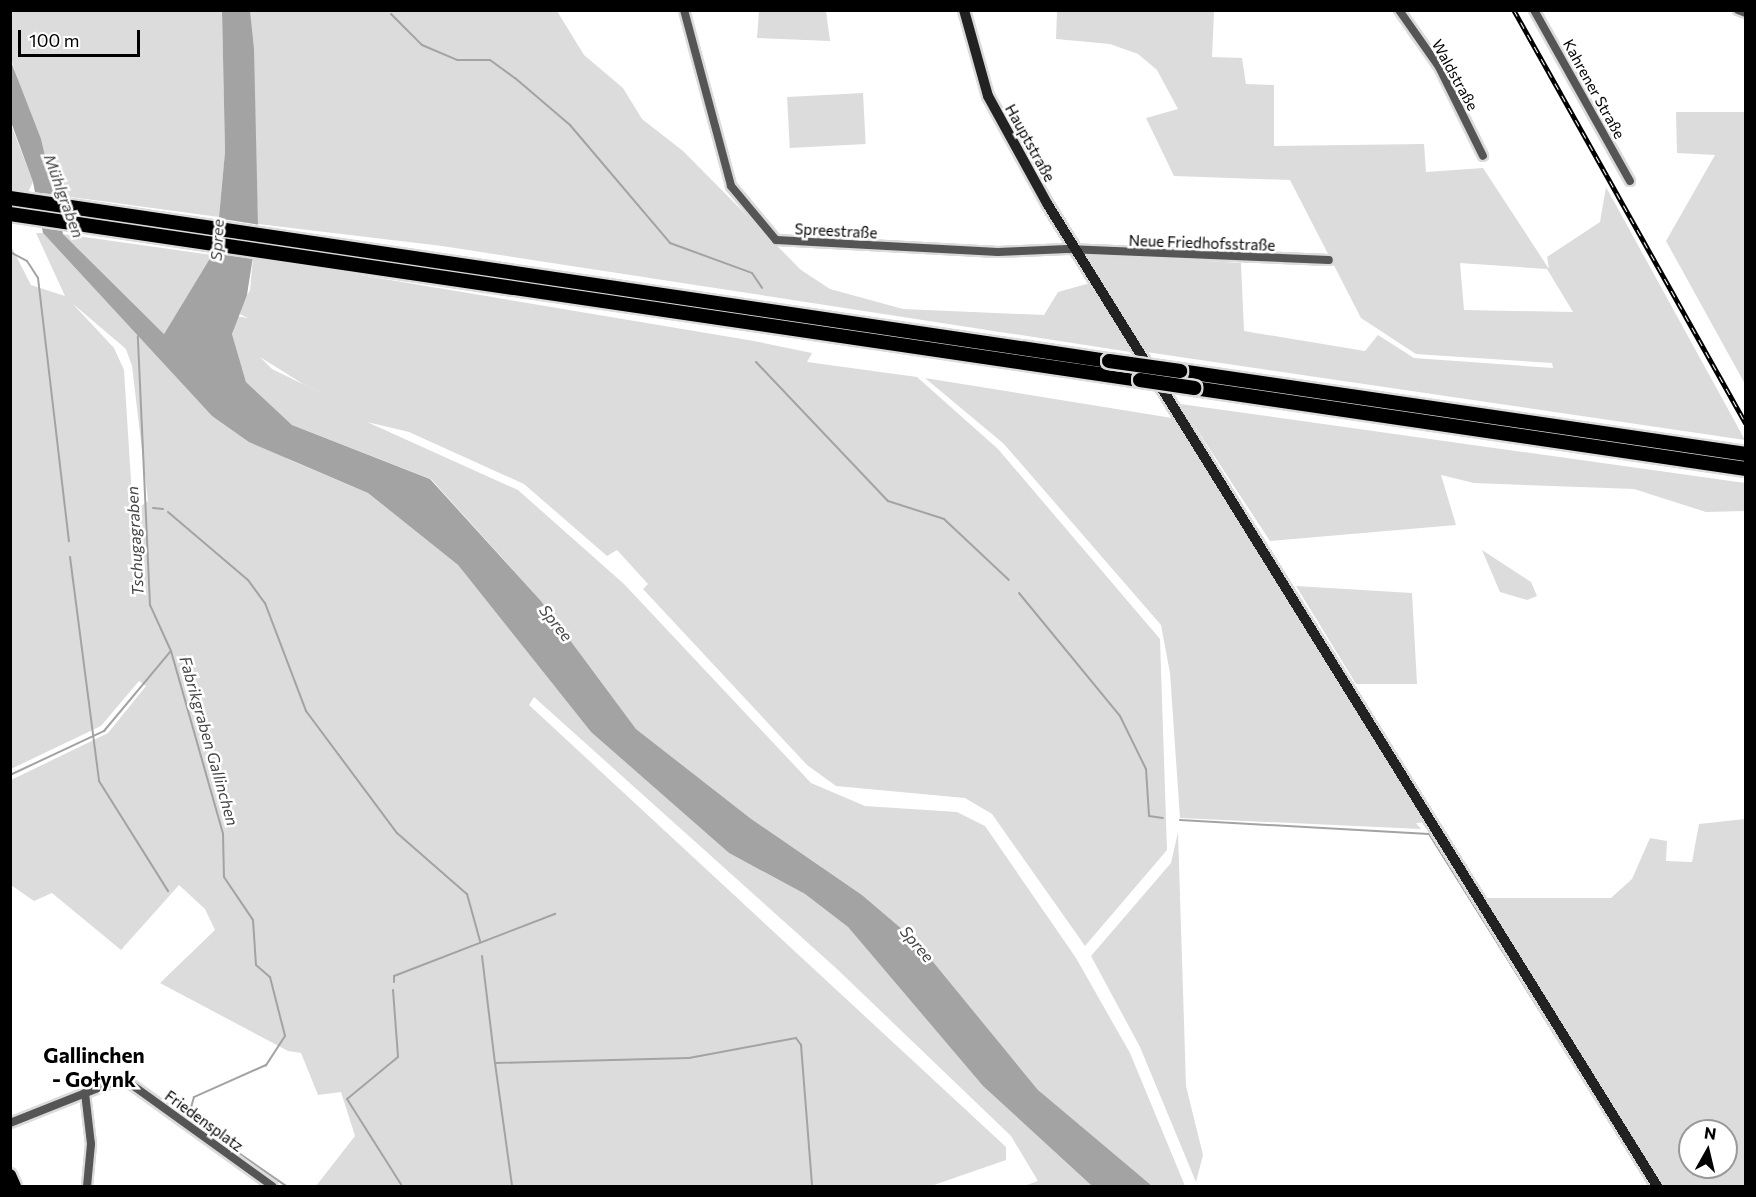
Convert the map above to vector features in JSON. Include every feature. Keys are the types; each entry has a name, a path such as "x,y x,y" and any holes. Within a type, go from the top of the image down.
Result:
{"highway":[{"path":"10,198 274,244 1140,380 1744,469"},
{"path":"10,214 274,244 1180,371 1746,454"}],"main road":[{"path":"10,1175 15,1186"}],"street":[{"name":"Spreestraße","path":"684,10 731,186 776,240 998,252 1075,250"},
{"name":"Hauptstraße","path":"964,10 988,96 1075,250 1657,1186"},
{"name":"Waldstraße","path":"1399,10 1439,67 1484,156"},
{"name":"Kahrener Straße","path":"1534,10 1630,181"},
{"path":"1738,10 1746,13"},
{"name":"Neue Friedhofsstraße","path":"1075,250 1329,261"},
{"name":"Friedensplatz","path":"10,1123 84,1093 128,1082 272,1186"},
{"path":"84,1093 91,1144 87,1186"}],"shaded area":[{"path":"10,11 222,11 225,152 219,217 56,195 11,59"},
{"path":"250,11 557,11 584,55 623,88 642,119 683,151 801,270 830,289 903,309 1044,315 1058,292 1090,283 1137,353 442,246 258,224"},
{"path":"759,11 826,11 830,41 757,38"},
{"path":"1057,11 1214,11 1212,57 1242,58 1246,84 1274,85 1274,146 1424,144 1426,172 1483,168 1549,269 1547,257 1600,222 1606,187 1745,440 1146,352 1084,254 1241,263 1244,331 1365,351 1378,335 1414,358 1553,368 1552,363 1416,354 1361,318 1290,180 1174,176 1146,118 1178,109 1157,70 1138,54 1110,44 1056,39","holes":["1460,263 1547,269 1573,312 1464,310"]},
{"path":"863,93 866,144 790,148 787,97"},
{"path":"1676,112 1745,112 1745,384 1666,241 1715,155 1677,153"},
{"path":"10,122 33,182 28,192 11,189"},
{"path":"36,233 43,233 212,416 290,460 368,493 458,565 591,732 729,853 805,894 848,927 983,1086 1092,1186 1024,1186 1038,1181 1011,1136 837,969 534,697 529,705 1006,1147 1006,1160 931,1186 316,1186 355,1136 341,1092 318,1095 301,1053 288,1051 160,983 215,930 205,909 179,885 121,950 52,893 34,901 11,885 11,780 108,733 146,686 139,681 101,726 11,769 10,244 31,285 65,296","holes":["72,303 126,349 132,366 148,501 133,512 124,370 114,348"]},
{"path":"63,234 212,255 164,334"},
{"path":"253,257 754,341 812,353 807,362 917,377 998,449 1160,639 1167,850 1085,946 992,814 965,798 836,786 807,765 643,589 648,584 617,550 607,556 524,484 409,432 367,422 518,490 624,584 811,783 865,806 957,812 985,826 1076,958 1130,1053 1185,1186 1152,1186 1128,1171 1038,1090 916,941 862,895 750,818 636,729 541,601 431,479 292,425 246,382 232,334 236,316 248,318 237,313 250,290","holes":["260,357 329,397 272,369"]},
{"path":"925,378 1172,418 1427,822 1416,823 1421,829 1180,818 1170,673 1161,625 1004,444"},
{"path":"1180,404 1745,483 1745,511 1706,512 1634,489 1474,483 1441,475 1456,525 1270,541"},
{"path":"1482,550 1531,582 1537,596 1527,600 1500,592"},
{"path":"1296,586 1412,593 1417,684 1356,684"},
{"path":"1745,819 1745,1186 1664,1186 1487,898 1611,898 1632,879 1650,838 1667,841 1666,861 1692,862 1699,824"},
{"path":"1178,832 1186,1086 1203,1155 1196,1182 1140,1047 1091,956 1171,863"}],"water":[{"name":"Spree","path":"222,11 250,11 254,49 258,224 247,295 232,334 246,382 292,425 430,479 541,601 636,729 750,818 862,895 916,941 1038,1090 1152,1186 1092,1186 983,1086 848,927 805,894 729,853 591,732 458,565 368,493 249,442 212,416 43,233 33,182 11,122 10,59 41,139 63,234 164,334 212,255 219,217 225,152"}],"pier":[{"path":"32,192 59,195 65,229 38,225"},
{"path":"216,218 261,225 256,258 211,251"}],"waterway":[{"path":"391,14 422,45 457,60 490,60 515,78 570,125 670,243 752,273 762,288"},
{"path":"10,252 27,261 38,278 69,541"},
{"name":"Tschugagraben","path":"10,775 104,731 171,651 150,605 138,336"},
{"path":"756,362 888,501 944,519 1009,580"},
{"path":"153,508 163,509"},
{"path":"168,512 248,580 265,603 306,711 397,833 467,894 480,941"},
{"name":"Tschugagraben","path":"70,557 99,781 168,891"},
{"path":"1019,593 1120,716 1146,769 1149,816 1163,818"},
{"name":"Fabrikgraben Gallinchen","path":"171,651 223,834 224,877 253,920 256,965 270,977 285,1036 266,1065 194,1097 190,1111 194,1122 286,1186"},
{"path":"1180,820 1429,834 1650,1186"},
{"path":"394,982 394,976 555,914"},
{"path":"482,956 495,1063 689,1058 796,1038 801,1045 812,1186"},
{"path":"393,990 398,1057 347,1099 402,1186"},
{"path":"495,1063 512,1186"}],"railway":[{"path":"1514,10 1746,423"}],"district":[{"name":"Gallinchen - Gołynk","path":"94,1067"}],"water label":[{"name":"Mühlgraben","path":"64,196"}]}
